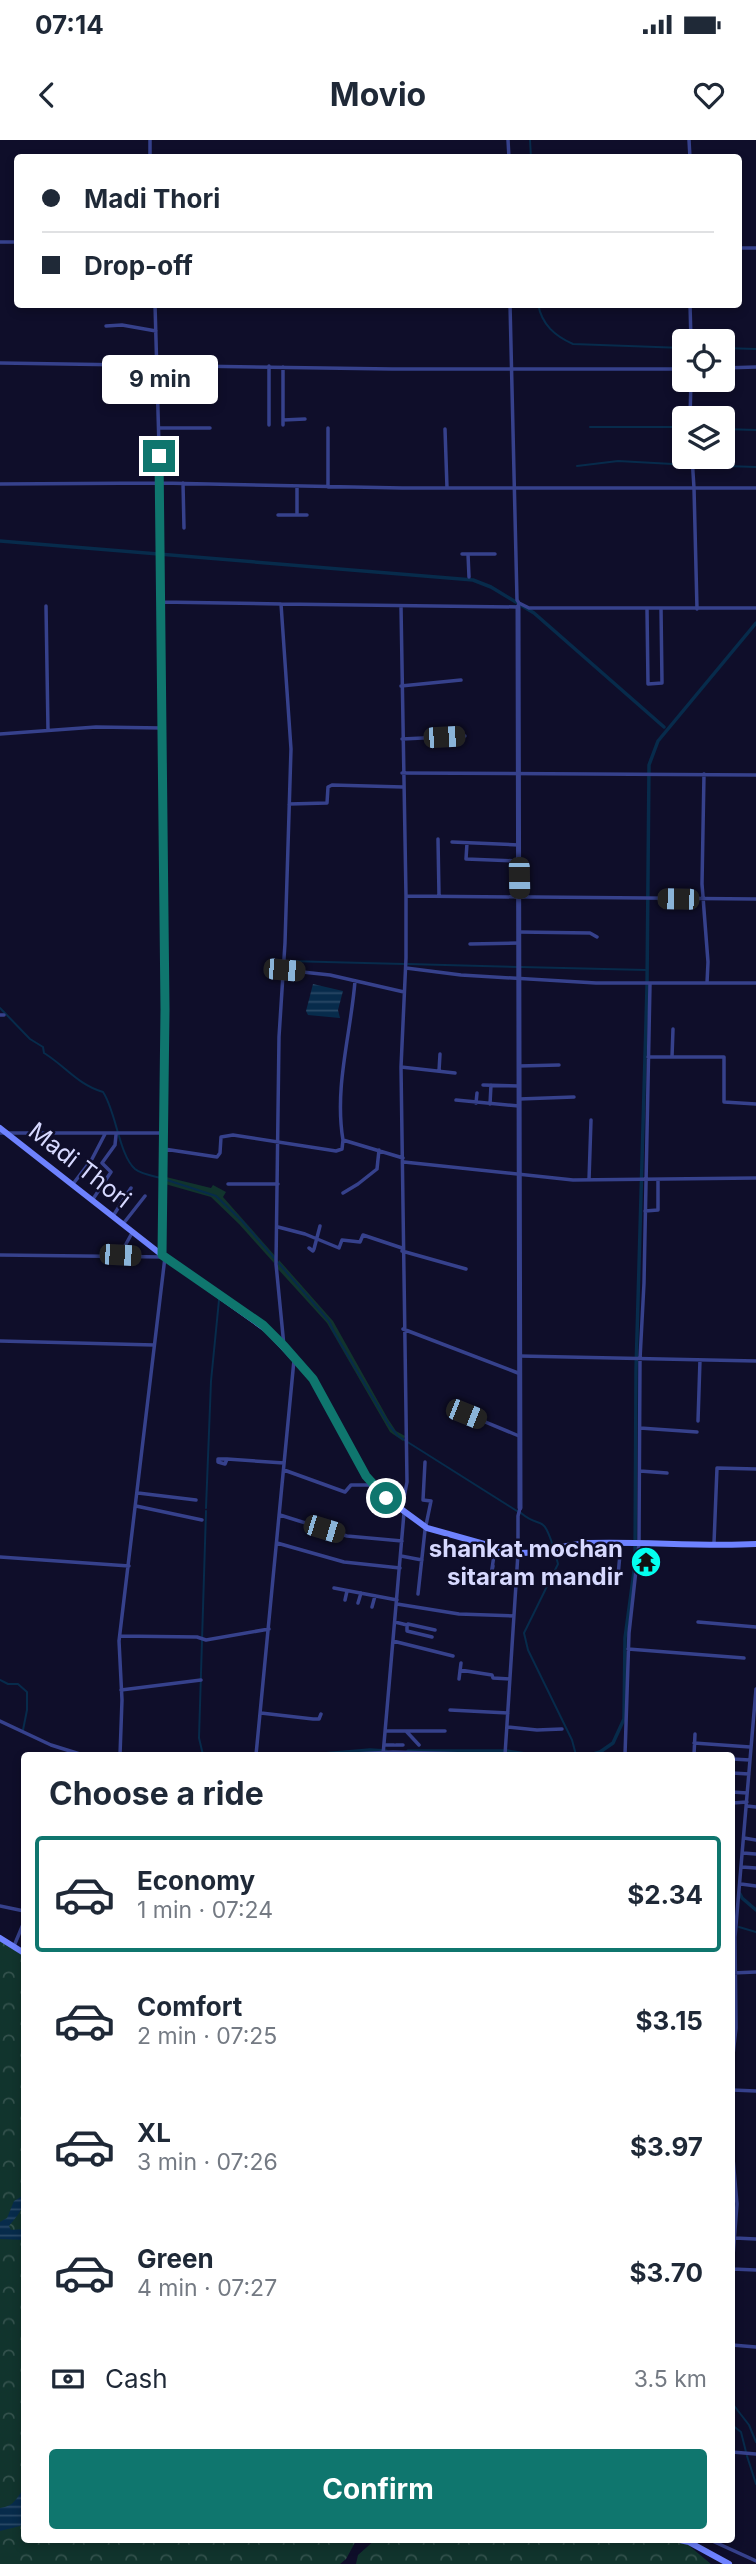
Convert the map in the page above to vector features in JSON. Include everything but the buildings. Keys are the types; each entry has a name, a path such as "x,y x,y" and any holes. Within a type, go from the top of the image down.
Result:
{"main road":[{"name":"Madi Thori","path":"0,1128 164,1256 263,1325 313,1379 372,1485 425,1528 495,1549 518,1553 585,1543 756,1544"},
{"path":"0,1938 21,1951"},
{"path":"691,2543 729,2564"}],"street":[{"path":"120,1752 120,1636 164,1256 160,485 155,308"},
{"path":"505,1752 518,1553 517,1516 520,1508 520,774 510,308"},
{"path":"690,308 691,329"},
{"path":"106,326 122,325 156,331"},
{"path":"0,363 672,369"},
{"path":"269,366 269,425"},
{"path":"283,367 283,425"},
{"path":"735,368 756,367"},
{"path":"283,419 305,419"},
{"path":"158,428 210,428"},
{"path":"328,428 328,487"},
{"path":"445,429 447,488"},
{"path":"693,469 697,609"},
{"path":"183,483 184,528"},
{"path":"0,484 756,488"},
{"path":"297,486 297,515"},
{"path":"278,515 307,515"},
{"path":"461,554 495,554"},
{"path":"468,554 469,577"},
{"path":"160,602 401,607 518,605 529,608 756,608"},
{"path":"281,604 291,749 284,970 279,1040 276,1264 284,1346"},
{"path":"46,606 48,730"},
{"path":"383,1752 407,1487 402,1250 401,1067 406,968 401,607"},
{"path":"647,609 648,684 662,683 661,609"},
{"path":"401,686 461,680"},
{"path":"0,734 96,727 162,728"},
{"path":"402,739 464,736"},
{"path":"402,773 756,775"},
{"path":"704,774 703,899 707,984"},
{"path":"289,804 327,803 328,787 331,785 403,787"},
{"path":"438,839 439,895"},
{"path":"452,842 519,845"},
{"path":"467,843 467,859 519,862"},
{"path":"405,895 756,899"},
{"path":"519,932 590,933 597,937"},
{"path":"470,944 519,943"},
{"path":"406,968 519,980 648,984 756,983"},
{"path":"284,970 404,992"},
{"path":"164,1149 217,1157 220,1153 221,1137 226,1134 339,1151 343,1140 342,1073 354,1007 355,981"},
{"path":"625,1752 628,1649 640,1471 637,1358 645,1212 648,984"},
{"path":"672,1057 673,1029"},
{"path":"439,1071 440,1054"},
{"path":"648,1058 724,1057 724,1102 756,1104"},
{"path":"519,1066 559,1065"},
{"path":"401,1067 455,1073"},
{"path":"483,1085 519,1086"},
{"path":"490,1104 491,1085"},
{"path":"476,1103 477,1093"},
{"path":"456,1100 490,1104 574,1097"},
{"path":"589,1180 591,1121"},
{"path":"4,1133 164,1133"},
{"path":"73,1184 92,1159 105,1134"},
{"path":"93,1199 111,1172 102,1163 115,1144 118,1134"},
{"path":"343,1140 403,1160 519,1174 589,1180 756,1178"},
{"path":"343,1192 377,1170 379,1150"},
{"path":"645,1212 658,1210 658,1179"},
{"path":"228,1184 278,1184"},
{"path":"113,1216 131,1188"},
{"path":"122,1224 145,1196"},
{"path":"309,1248 313,1251 320,1226"},
{"path":"278,1227 339,1248 341,1240 360,1242 363,1235 466,1269"},
{"path":"120,1255 132,1232"},
{"path":"0,1255 164,1256"},
{"path":"403,1329 518,1373"},
{"path":"0,1341 154,1345"},
{"path":"518,1356 756,1361"},
{"path":"256,1752 294,1359"},
{"path":"698,1421 700,1360"},
{"path":"466,1414 519,1436"},
{"path":"640,1428 696,1432"},
{"path":"227,1459 284,1463"},
{"path":"418,1594 425,1528 431,1501 423,1500 425,1462"},
{"path":"714,1545 717,1468 756,1469"},
{"path":"284,1470 345,1492 351,1485 372,1485"},
{"path":"640,1471 667,1473"},
{"path":"138,1493 197,1500"},
{"path":"136,1506 202,1520"},
{"path":"280,1515 347,1536 402,1541"},
{"path":"277,1543 342,1561 400,1568"},
{"path":"618,1576 621,1543"},
{"path":"494,1566 491,1576 495,1549"},
{"path":"401,1556 422,1560"},
{"path":"0,1558 129,1566"},
{"path":"334,1588 459,1614 514,1616"},
{"path":"345,1600 347,1591"},
{"path":"358,1604 361,1593"},
{"path":"372,1607 375,1596"},
{"path":"395,1622 435,1630"},
{"path":"698,1622 756,1627"},
{"path":"407,1625 407,1631 432,1637"},
{"path":"120,1636 197,1637 205,1640 269,1629"},
{"path":"393,1641 453,1656"},
{"path":"628,1649 744,1658"},
{"path":"459,1679 461,1663"},
{"path":"460,1670 510,1679"},
{"path":"121,1690 201,1680"},
{"path":"735,1937 756,1689"},
{"path":"450,1710 508,1713"},
{"path":"260,1713 313,1719 319,1719 321,1714"},
{"path":"0,1721 51,1745 73,1752"},
{"path":"508,1727 562,1729"},
{"path":"385,1731 445,1731"},
{"path":"406,1731 419,1745"},
{"path":"694,1752 695,1734"},
{"path":"694,1743 750,1747"},
{"path":"384,1745 403,1745"},
{"path":"735,1759 750,1760"},
{"path":"735,1773 749,1774"},
{"path":"735,1793 756,1796"},
{"path":"735,1803 756,1807"},
{"path":"744,1838 756,1840"},
{"path":"743,1853 756,1854"},
{"path":"742,1867 756,1868"},
{"path":"741,1884 756,1886"},
{"path":"0,1906 21,1910"},
{"path":"15,1946 21,1930"},
{"path":"735,1973 756,1972"},
{"path":"735,2090 756,2091"},
{"path":"735,2181 735,2211"},
{"path":"735,2238 756,2239"},
{"path":"735,2269 756,2270"},
{"path":"735,2347 756,2347"},
{"path":"735,2452 756,2454"},
{"path":"705,2550 708,2543"},
{"path":"718,2543 756,2561"}],"green space":[{"path":"166,1177 211,1188 213,1185 226,1192 223,1197 276,1257 274,1263 211,1197 165,1184"},
{"path":"279,1260 333,1321 388,1419 396,1431 405,1436 403,1441 390,1432 327,1323 277,1268"},
{"path":"0,1941 21,1954 21,2543 355,2543 340,2564 0,2564"},
{"path":"372,2543 682,2543 711,2564 356,2564 358,2555"}],"water":[{"path":"313,984 343,991 338,1010 340,1018 308,1015 306,1011"},
{"path":"21,2197 21,2210 9,2226 11,2230 21,2229 21,2240 0,2239 0,2222 7,2218 14,2201"},
{"path":"21,2493 21,2526 0,2531 0,2508 12,2504"}],"waterway":[{"path":"530,140 531,154"},
{"path":"539,308 550,329 573,344 672,348"},
{"path":"735,348 756,349"},
{"path":"590,427 672,427"},
{"path":"735,429 756,430"},
{"path":"577,466 618,461 672,464"},
{"path":"735,466 756,467"},
{"path":"0,541 473,580 491,587 534,613 664,727"},
{"path":"600,1752 613,1743 624,1719 625,1638 635,1564 636,1370 647,987 649,765 658,741 756,623"},
{"path":"287,961 404,964"},
{"path":"408,964 517,967"},
{"path":"521,967 647,970"},
{"path":"0,1008 30,1039 43,1047 44,1053 79,1080 103,1092 130,1162 140,1172 161,1178"},
{"path":"167,1180 216,1196 242,1221 329,1321 398,1436 517,1511"},
{"path":"206,1508 211,1381 219,1300"},
{"path":"202,1752 199,1738 206,1511"},
{"path":"521,1513 543,1525 553,1546"},
{"path":"555,1552 558,1564 524,1633 528,1650 572,1740 575,1752"},
{"path":"0,1680 8,1684 18,1684 27,1692 23,1730"},
{"path":"346,1752 386,1751"},
{"path":"408,1751 513,1752"},
{"path":"740,1894 756,1910"},
{"path":"739,1927 756,1932"},
{"path":"735,2407 749,2425 756,2442"},
{"path":"735,2427 741,2432 746,2452"},
{"path":"747,2456 756,2484"}],"place":[{"name":"shankat mochan sitaram mandir","path":"646,1562"}],"route":[{"path":"159,456 165,1009 162,1255 263,1325 284,1346 313,1379 366,1476 386,1498"}]}
